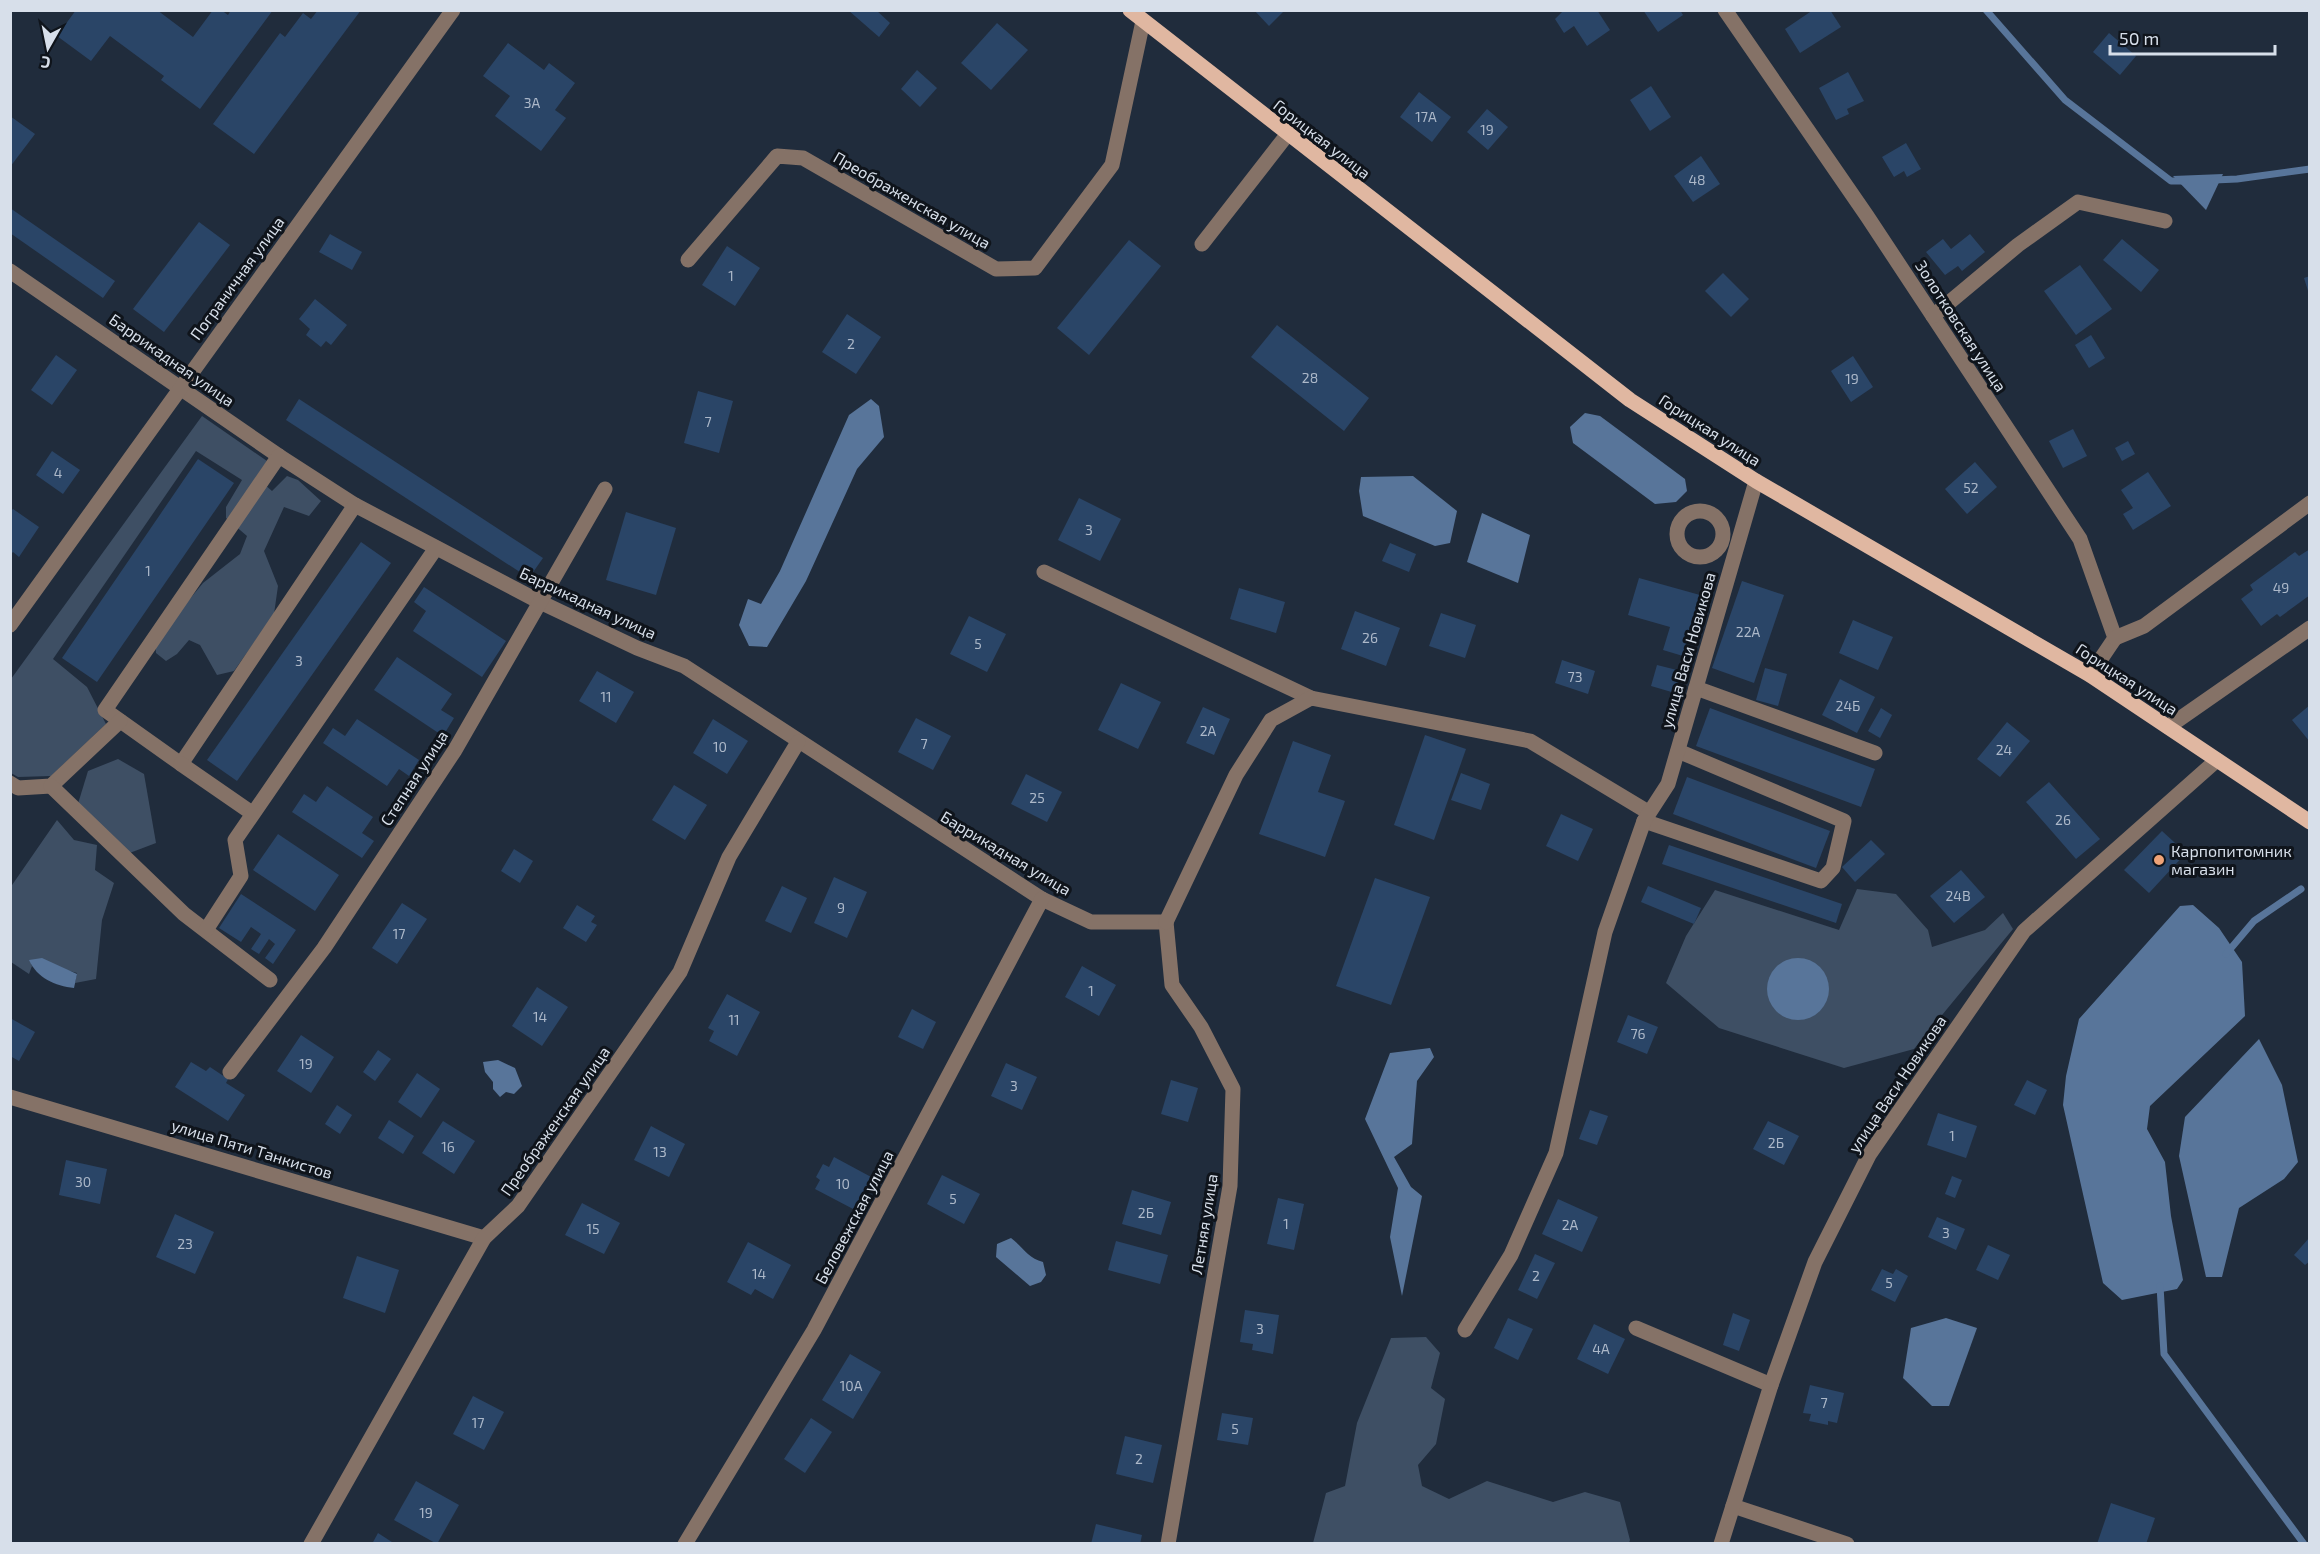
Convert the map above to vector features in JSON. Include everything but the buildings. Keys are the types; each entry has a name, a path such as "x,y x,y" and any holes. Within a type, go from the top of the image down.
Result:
{"main road":[{"name":"Горицкая улица","path":"1130,10 1287,135 1630,400 1756,481 2090,675 2310,822"}],"street":[{"name":"Пограничная улица","path":"10,625 453,10"},
{"name":"Золотковская улица","path":"1725,10 1933,316 2080,539 2115,638"},
{"name":"Преображенская улица","path":"688,260 777,156 803,158 996,269 1035,268 1112,165 1143,21"},
{"path":"1202,244 1287,135"},
{"path":"1933,316 2019,245 2078,202 2165,221"},
{"name":"Баррикадная улица","path":"10,271 279,456 355,505 540,602 684,666 1042,899 1091,922 1166,922"},
{"path":"252,813 105,710 279,456"},
{"name":"улица Васи Новикова","path":"1465,1330 1511,1255 1556,1153 1605,932 1646,817 1668,784 1756,481"},
{"name":"Степная улица","path":"230,1072 324,948 455,750 605,489"},
{"path":"2090,675 2115,638 2144,626 2310,503"},
{"path":"181,764 355,505"},
{"path":"1723,540 1737,546"},
{"path":"206,930 241,876 235,840 436,548"},
{"path":"1044,572 1311,698 1530,741 1646,817 1821,882 1833,868 1844,821 1678,751"},
{"path":"2168,727 2310,628"},
{"path":"1696,688 1875,753"},
{"path":"1166,922 1236,775 1265,729 1271,720 1311,698"},
{"path":"10,783 18,788 51,786 120,721"},
{"name":"Преображенская улица","path":"311,1544 484,1238 518,1206 680,972 729,857 798,742"},
{"name":"улица Васи Новикова","path":"1721,1544 1771,1385 1815,1262 1869,1155 2024,932 2217,760"},
{"path":"51,786 184,914 270,980"},
{"name":"Беловежская улица","path":"685,1544 814,1330 1042,899"},
{"name":"Летняя улица","path":"1166,922 1172,985 1201,1027 1233,1089 1230,1186 1168,1544"},
{"name":"улица Пяти Танкистов","path":"10,1097 484,1238"},
{"path":"1636,1328 1771,1385"},
{"path":"1733,1506 1847,1544"}],"shaded area":[{"path":"2223,174 2206,210 2173,176"},
{"path":"871,399 879,406 884,437 857,469 806,581 767,647 749,646 739,625 748,599 761,604 780,571 849,415"},
{"path":"1585,413 1600,416 1685,479 1687,491 1676,502 1655,504 1573,443 1570,427"},
{"path":"202,416 267,461 256,477 272,491 287,476 298,480 321,501 309,516 284,507 264,551 278,586 274,614 234,671 217,675 200,645 189,640 177,654 166,661 156,653 155,641 203,583 240,554 247,536 226,518 226,507 242,480 196,451 53,659 87,687 106,724 51,776 18,777 11,773 11,679"},
{"path":"1413,476 1457,511 1450,543 1435,546 1363,516 1359,491 1361,477"},
{"path":"1482,513 1530,535 1518,583 1467,562"},
{"path":"118,759 144,774 156,843 127,854 77,807 88,771"},
{"path":"57,820 74,840 97,845 95,870 114,883 102,920 96,979 75,983 77,973 30,960 32,966 29,974 11,962 10,888"},
{"path":"1857,889 1896,894 1928,930 1932,947 1985,930 2003,913 2013,929 1914,1049 1844,1068 1719,1028 1666,983 1686,936 1715,890 1839,930"},
{"path":"2193,905 2219,928 2242,962 2245,1016 2150,1106 2147,1129 2165,1162 2171,1216 2183,1280 2177,1289 2122,1300 2103,1283 2063,1105 2066,1076 2079,1019 2180,906"},
{"path":"42,958 77,974 74,988 47,980 37,972 29,960"},
{"path":"1798,958 1820,967 1829,989 1820,1011 1798,1020 1776,1011 1767,989 1776,967"},
{"path":"2259,1039 2282,1085 2298,1162 2284,1179 2239,1208 2222,1277 2206,1277 2179,1156 2185,1117"},
{"path":"1430,1048 1434,1057 1417,1081 1412,1144 1394,1157 1411,1187 1422,1196 1402,1296 1390,1237 1398,1188 1365,1119 1390,1053"},
{"path":"498,1060 515,1068 522,1086 514,1094 506,1092 500,1097 493,1089 493,1082 485,1072 483,1062"},
{"path":"1011,1238 1029,1255 1043,1262 1046,1275 1041,1282 1030,1286 996,1257 997,1244"},
{"path":"1946,1318 1977,1328 1949,1406 1932,1406 1903,1378 1911,1328"},
{"path":"1426,1337 1440,1353 1431,1388 1445,1399 1436,1444 1418,1465 1422,1486 1449,1499 1487,1481 1553,1502 1585,1492 1620,1502 1629,1543 1313,1543 1326,1493 1345,1486 1357,1423 1391,1338"}],"waterway":[{"path":"1986,10 2065,100 2171,181 2185,181"},
{"path":"2214,180 2310,169"},
{"path":"2226,954 2254,921 2301,889"},
{"path":"2160,1286 2164,1354 2304,1544"}],"place":[{"name":"Карпопитомник магазин","path":"2159,860"}]}
